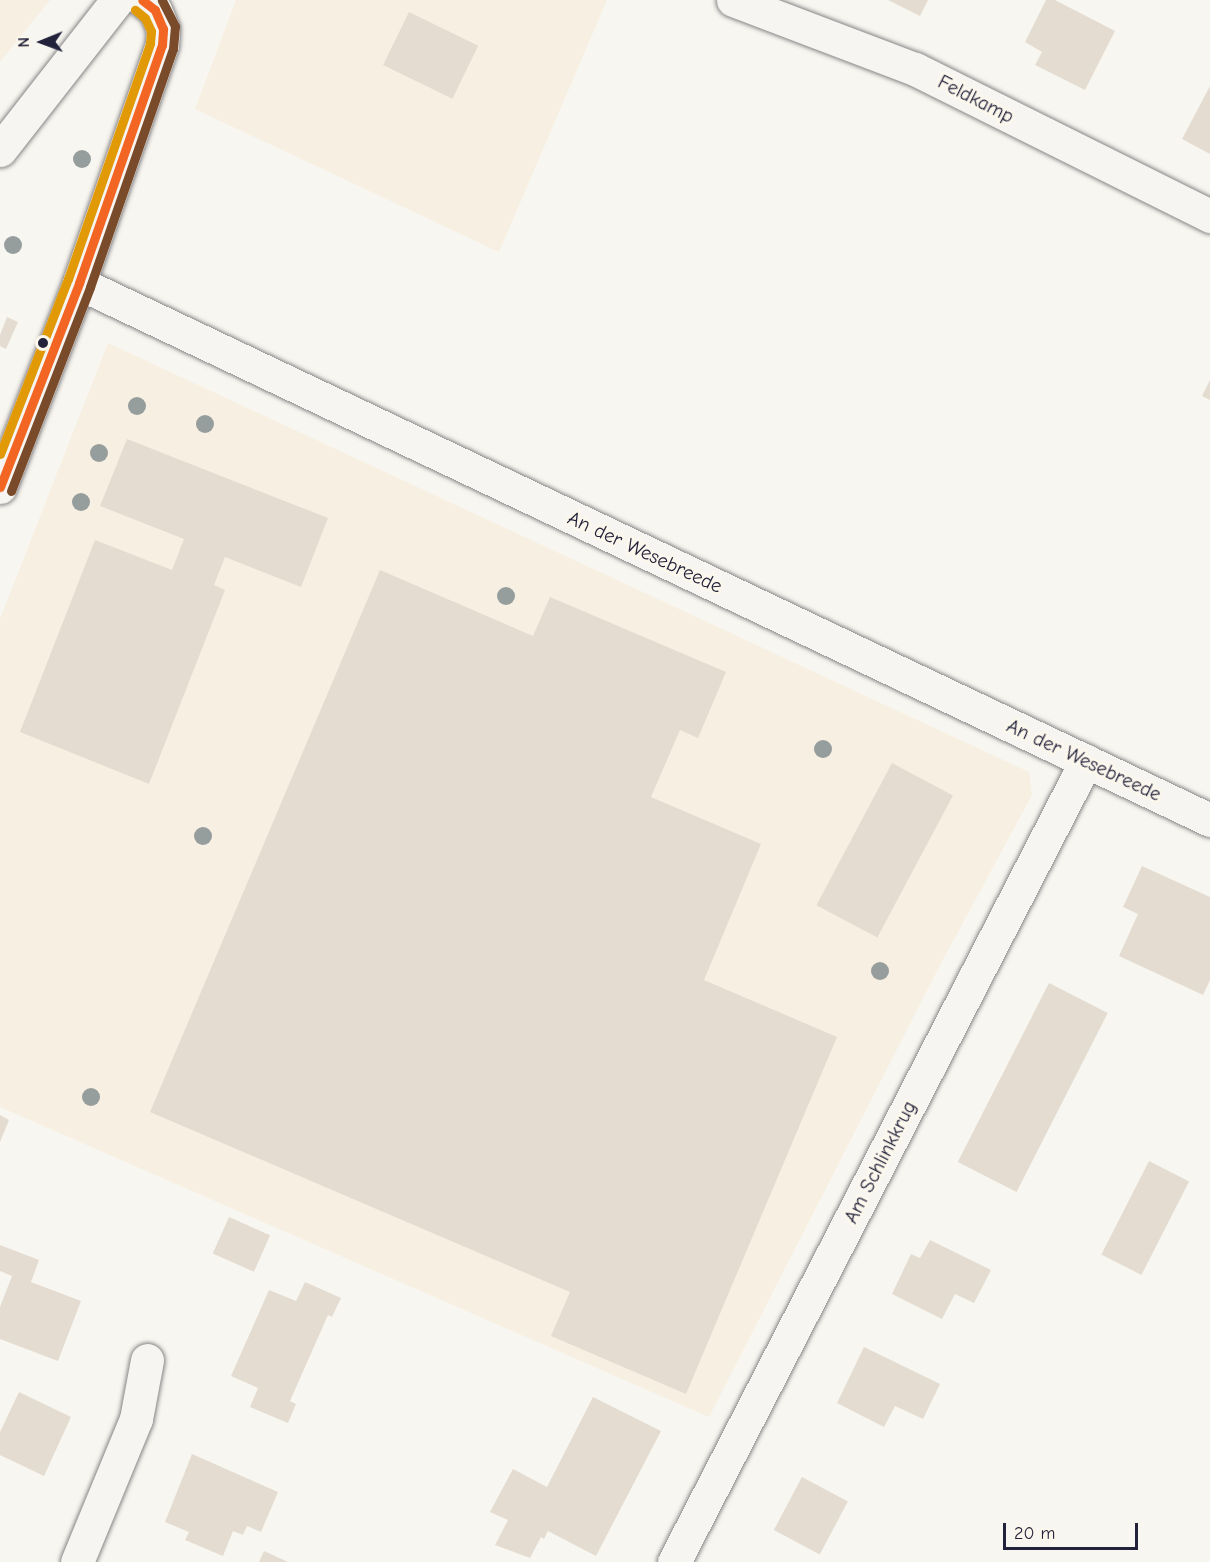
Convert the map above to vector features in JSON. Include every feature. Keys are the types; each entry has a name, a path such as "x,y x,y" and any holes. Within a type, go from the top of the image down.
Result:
{"street":[{"path":"0,150 117,0"},
{"path":"0,487 8,442 79,283 162,45 163,29 155,10 142,0"},
{"name":"Feldkamp","path":"733,0 915,69 1210,216"},
{"name":"An der Wesebreede","path":"79,283 1210,820"},
{"name":"Am Schlinkkrug","path":"674,1562 1086,761"},
{"path":"77,1562 136,1419 147,1360"}],"shaded area":[{"path":"0,0 50,0 0,62"},
{"path":"236,0 607,0 499,252 195,109"},
{"path":"108,343 1029,772 1032,795 939,967 709,1417 0,1107 0,619"}],"building":[{"path":"888,0 928,0 920,16"},
{"path":"1046,0 1055,0 1115,31 1085,90 1035,65 1042,52 1025,42"},
{"path":"409,12 478,46 452,99 383,65"},
{"path":"1210,86 1210,154 1182,139"},
{"path":"7,317 18,322 6,349 0,346 0,335"},
{"path":"1210,380 1210,400 1202,396"},
{"path":"127,439 328,518 301,587 225,557 214,585 225,590 149,784 20,732 95,540 172,570 184,539 100,506"},
{"path":"380,570 533,636 550,597 726,672 698,738 680,730 651,797 761,844 704,980 837,1037 686,1394 551,1336 570,1292 150,1112"},
{"path":"892,763 953,795 877,938 816,905"},
{"path":"1142,866 1210,897 1210,980 1203,995 1119,956 1138,914 1123,907"},
{"path":"1049,983 1108,1013 1017,1192 958,1162"},
{"path":"0,1115 9,1120 0,1142"},
{"path":"1149,1161 1189,1181 1141,1275 1101,1255"},
{"path":"229,1217 270,1235 254,1272 213,1254"},
{"path":"930,1240 991,1270 974,1303 955,1294 942,1319 892,1294 911,1254 920,1258"},
{"path":"0,1245 39,1260 31,1282 81,1301 58,1361 0,1339 0,1307 12,1276 0,1271"},
{"path":"305,1282 341,1298 332,1317 328,1315 290,1401 296,1404 288,1423 250,1407 258,1388 231,1376 269,1290 296,1301"},
{"path":"864,1347 940,1384 923,1419 895,1406 884,1427 837,1403"},
{"path":"19,1392 71,1417 44,1476 0,1455 0,1432"},
{"path":"593,1397 661,1431 596,1556 548,1531 544,1539 541,1537 530,1558 495,1545 508,1520 490,1512 513,1469 547,1487"},
{"path":"192,1454 278,1492 261,1532 247,1526 243,1535 233,1531 223,1556 185,1540 189,1532 165,1522"},
{"path":"802,1477 848,1501 820,1554 774,1530"},
{"path":"264,1551 288,1562 259,1562"}],"transit line":[{"path":"0,487 79,283 162,45 163,29 155,10 142,0"},
{"path":"11,491 90,287 173,49 175,26 162,0"},
{"path":"0,454 68,279 150,43 151,31 145,18 135,10"}]}
